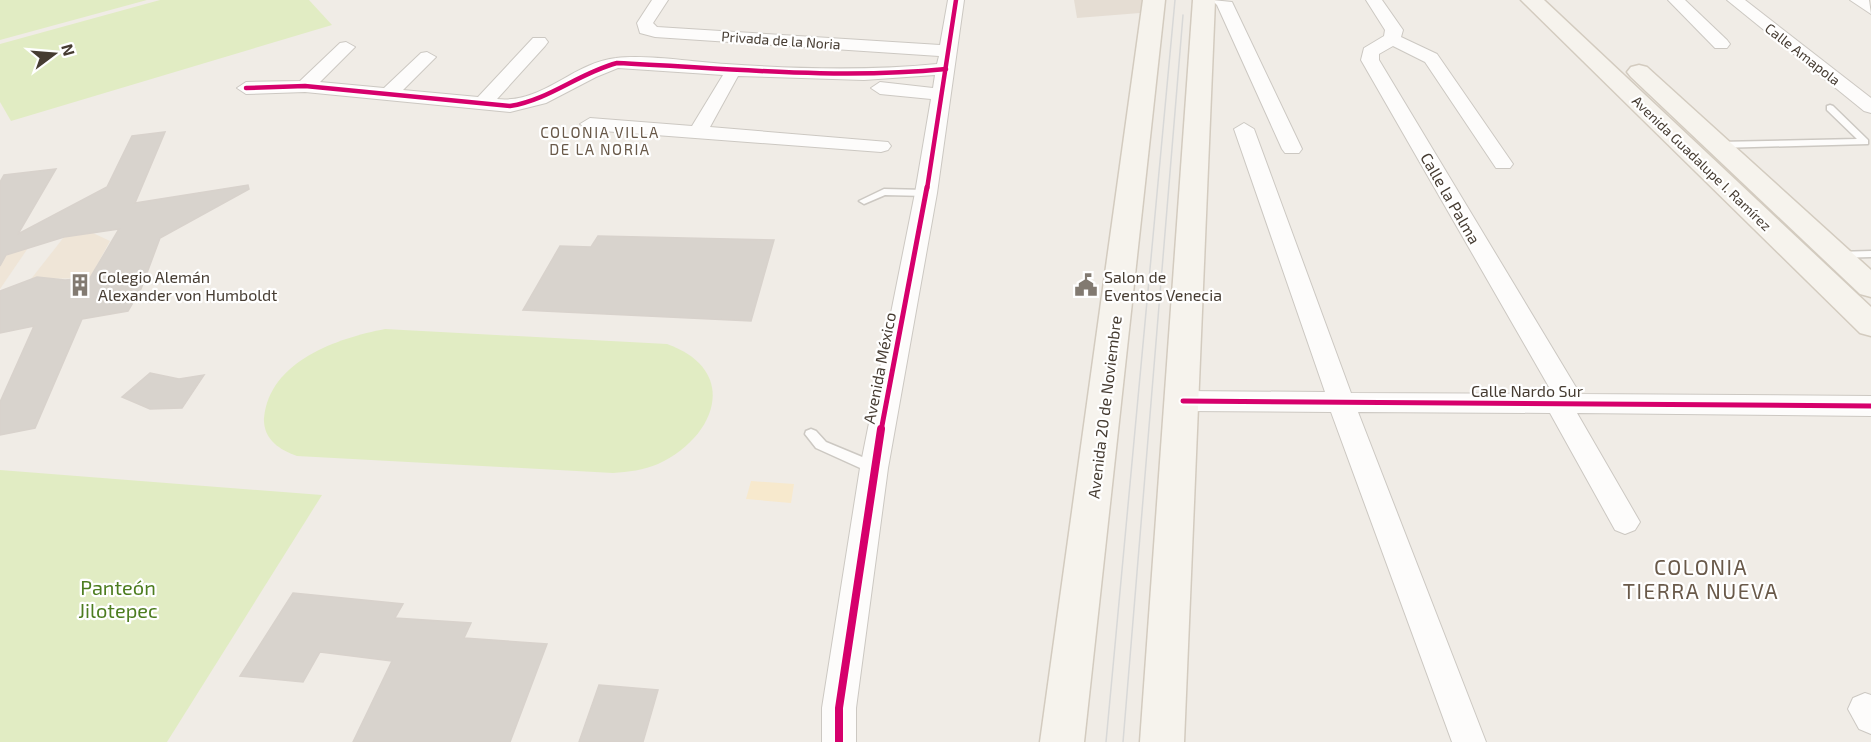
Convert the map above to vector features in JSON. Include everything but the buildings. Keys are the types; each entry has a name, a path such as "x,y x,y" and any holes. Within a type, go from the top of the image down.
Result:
{"main road":[{"name":"Avenida 20 de Noviembre","path":"1062,742 1154,0"},
{"path":"1162,742 1204,0"},
{"name":"Avenida Guadalupe I. Ramírez","path":"1532,0 1871,325"},
{"name":"Avenida Guadalupe I. Ramírez","path":"1562,0 1871,287"}],"street":[{"name":"Privada de la Noria","path":"660,0 645,23 646,29 655,32 948,60"},
{"name":"Avenida México","path":"839,742 839,708 874,468 926,193 956,0"},
{"path":"1220,0 1224,2 1292,149"},
{"path":"1374,0 1394,30 1392,39 1431,58 1503,164"},
{"path":"1676,0 1721,44"},
{"name":"Calle Amapola","path":"1735,0 1871,107"},
{"path":"1858,0 1871,9"},
{"name":"Calle la Palma","path":"1392,39 1370,52 1370,60 1565,404"},
{"path":"482,104 539,42"},
{"path":"305,86 346,46"},
{"path":"388,94 427,57"},
{"path":"851,81 906,74 948,60"},
{"path":"246,88 305,86 482,104 529,104 578,81 643,71 692,71 851,81 942,95"},
{"path":"692,71 730,77 780,76"},
{"path":"698,132 730,77"},
{"path":"590,124 881,146"},
{"path":"1244,129 1341,402 1469,742"},
{"name":"Calle Nardo Sur","path":"1183,401 1871,406"},
{"path":"1565,404 1625,522"}],"lane":[{"path":"1718,145 1865,142 1830,108"},
{"path":"864,201 884,192 926,193"},
{"path":"1836,255 1871,254"},
{"path":"811,434 821,444 874,468"}],"shaded area":[{"path":"1074,0 1142,0 1140,13 1077,18"},
{"path":"93,233 110,241 90,278 31,279 64,237"},
{"path":"0,245 28,248 0,289"}],"green space":[{"path":"0,0 147,0 0,40"},
{"path":"160,0 309,0 332,25 11,121 0,102 0,44"},
{"path":"385,329 667,344 690,356 705,370 712,386 712,404 706,421 695,438 678,452 653,466 619,473 297,456 273,443 266,432 264,418 269,398 278,381 292,367 327,346"},
{"name":"Panteón Jilotepec","path":"0,470 322,495 167,742 0,742"}],"sand":[{"path":"751,481 794,484 791,503 746,499"}],"tram line":[{"path":"1106,742 1175,0"},
{"path":"1123,742 1183,15"}],"cycle path":[{"path":"839,742 839,708 874,468 926,193 956,0"},
{"path":"246,88 305,86 510,106 540,99 589,73 617,63 782,73 864,75 946,69"},
{"path":"1183,401 1871,406"}],"place":[{"name":"Colegio Alemán Alexander von Humboldt","path":"80,285"},
{"name":"Salon de Eventos Venecia","path":"1086,285"}],"district":[{"name":"COLONIA VILLA DE LA NORIA","path":"600,140"},
{"name":"COLONIA TIERRA NUEVA","path":"1701,578"}]}
